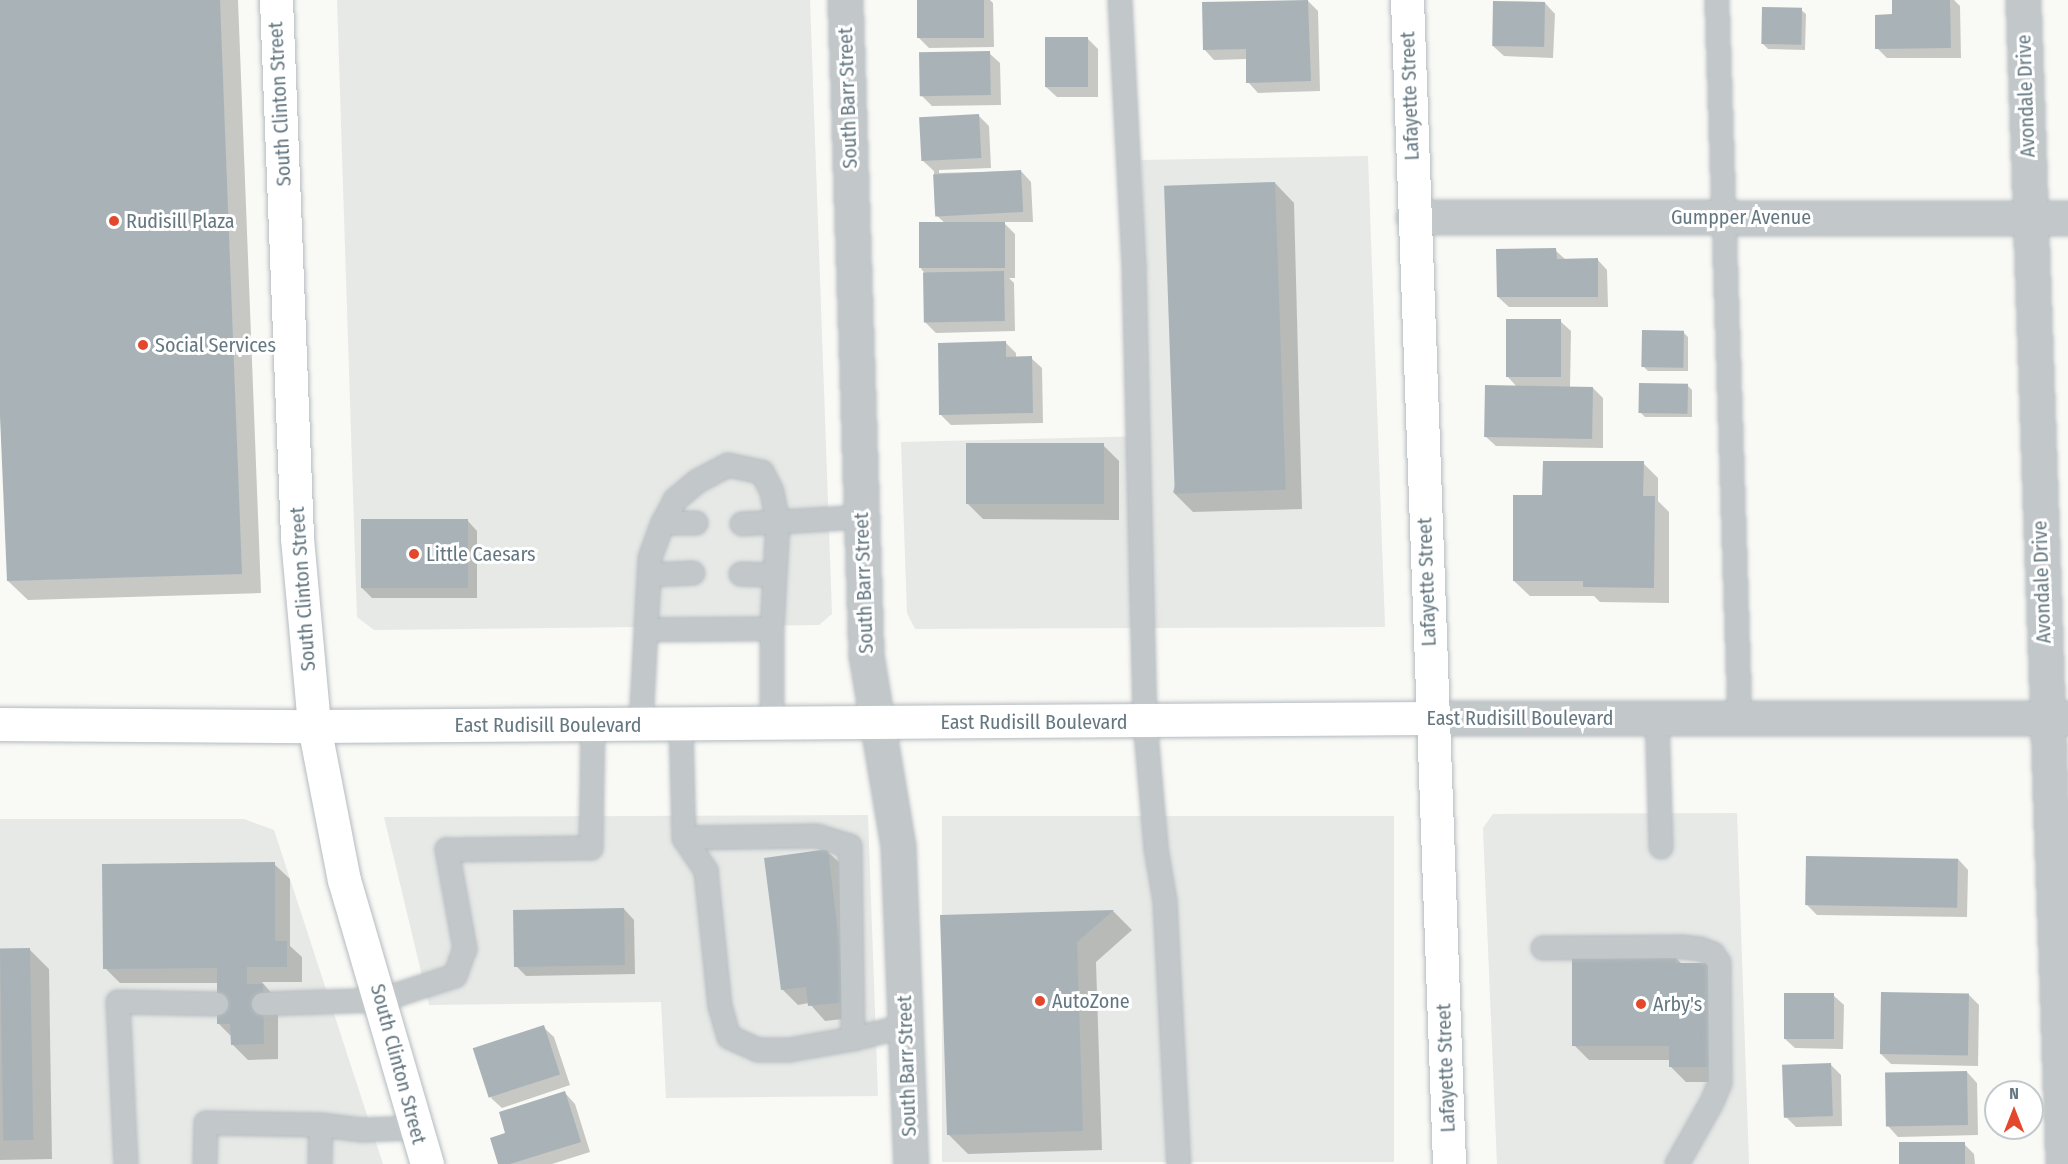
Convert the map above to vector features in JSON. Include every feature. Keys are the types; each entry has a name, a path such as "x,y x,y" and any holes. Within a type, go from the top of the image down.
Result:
{"main road":[{"name":"South Clinton Street","path":"276,0 297,538 314,726 345,880 427,1164"},
{"name":"Lafayette Street","path":"1407,0 1431,718 1449,1164"},
{"name":"East Rudisill Boulevard","path":"0,724 593,725 1431,718"}],"street":[{"name":"South Barr Street","path":"845,0 866,655 898,846 911,1164"},
{"name":"Avondale Drive","path":"2023,0 2030,218 2057,718 2063,1164"},
{"name":"Gumpper Avenue","path":"1413,216 2068,218"},
{"name":"East Rudisill Boulevard","path":"1431,718 2057,718"}],"lane":[{"path":"1120,0 1134,271 1145,721 1156,848 1165,901 1179,1164"},
{"path":"1717,0 1740,718"},
{"path":"641,724 650,558 663,523 675,500 698,480 728,465 762,472 772,492 778,522 772,629 772,723"},
{"path":"742,524 861,517"},
{"path":"663,523 696,523"},
{"path":"649,575 693,573"},
{"path":"741,574 775,575"},
{"path":"646,630 772,629"},
{"path":"1657,717 1661,847"},
{"path":"681,724 684,838 706,871 720,1006 729,1037 758,1050 789,1050 853,1039 906,1026"},
{"path":"263,1004 381,1000 455,976 465,949 447,850 591,848 593,725"},
{"path":"684,838 817,836 850,846 853,1039"},
{"path":"1543,948 1682,947 1700,949 1713,954 1719,963 1720,1083 1712,1102 1677,1164"},
{"path":"126,1164 118,1002 217,1004"},
{"path":"205,1164 206,1123 321,1125 361,1130 415,1128"},
{"path":"320,1164 321,1125"}],"shaded area":[{"path":"337,0 810,0 832,614 819,625 374,630 357,617"},
{"path":"1368,156 1385,627 915,629 907,613 901,442 1149,436 1141,160"},
{"path":"1737,813 1749,1164 1497,1164 1483,828 1493,814"},
{"path":"868,815 878,1096 666,1098 661,1002 429,1005 384,817"},
{"path":"942,816 1394,816 1394,1162 942,1162"},
{"path":"0,819 244,819 274,830 383,1164 0,1164"}],"building":[{"name":"Rudisill Plaza","path":"0,0 220,0 242,574 7,581 0,416"},
{"path":"917,0 984,0 984,38 917,38"},
{"path":"1308,0 1311,81 1246,83 1246,49 1203,50 1202,2"},
{"path":"1892,0 1950,0 1951,48 1875,49 1875,15 1892,14"},
{"path":"1493,1 1545,2 1544,47 1492,46"},
{"path":"1762,7 1802,8 1801,45 1761,44"},
{"path":"1045,37 1088,37 1088,87 1045,87"},
{"path":"990,51 991,95 920,96 919,52"},
{"path":"979,114 981,158 921,161 919,117"},
{"path":"1021,170 1023,212 935,217 933,175"},
{"path":"1275,182 1286,490 1175,494 1164,186"},
{"path":"919,222 1005,222 1005,268 919,268"},
{"path":"1556,248 1557,259 1598,258 1598,297 1497,297 1496,249"},
{"path":"1004,271 1005,321 924,322 923,272"},
{"path":"1506,319 1561,319 1561,377 1506,377"},
{"path":"1642,330 1684,331 1683,368 1641,367"},
{"path":"1006,341 1006,357 1032,356 1033,413 939,415 938,343"},
{"path":"1639,383 1688,384 1687,414 1638,413"},
{"path":"1485,385 1593,387 1592,439 1484,437"},
{"path":"966,443 1104,443 1104,504 966,504"},
{"path":"1543,461 1644,461 1643,496 1655,496 1654,588 1583,587 1583,581 1513,581 1513,495 1542,495"},
{"name":"Little Caesars","path":"361,519 468,519 468,588 361,588"},
{"path":"828,849 846,1002 808,1006 806,987 781,990 764,858"},
{"path":"1806,856 1958,859 1957,908 1805,905"},
{"path":"275,862 275,941 287,941 287,967 247,967 247,984 263,984 264,1044 231,1045 230,1024 217,1024 217,968 103,969 102,864"},
{"path":"624,908 625,965 514,967 513,910"},
{"path":"1114,910 1077,942 1083,1131 947,1135 940,915"},
{"path":"30,948 33,1140 3,1140 0,949"},
{"name":"Arby's","path":"1572,956 1676,956 1676,963 1710,963 1710,1067 1669,1067 1669,1046 1572,1046"},
{"path":"1881,992 1969,994 1968,1056 1880,1054"},
{"path":"1784,993 1834,993 1834,1039 1784,1039"},
{"path":"544,1025 560,1074 489,1098 473,1048"},
{"path":"1831,1063 1833,1116 1784,1118 1782,1065"},
{"path":"1967,1071 1968,1125 1886,1126 1885,1072"},
{"path":"565,1091 581,1142 510,1164 498,1164 490,1138 505,1133 499,1112"},
{"path":"1899,1142 1965,1142 1965,1164 1899,1164"}],"place":[{"name":"Rudisill Plaza","path":"114,221"},
{"name":"Social Services","path":"143,345"},
{"name":"Little Caesars","path":"414,554"},
{"name":"AutoZone","path":"1040,1001"},
{"name":"Arby's","path":"1641,1004"}]}
